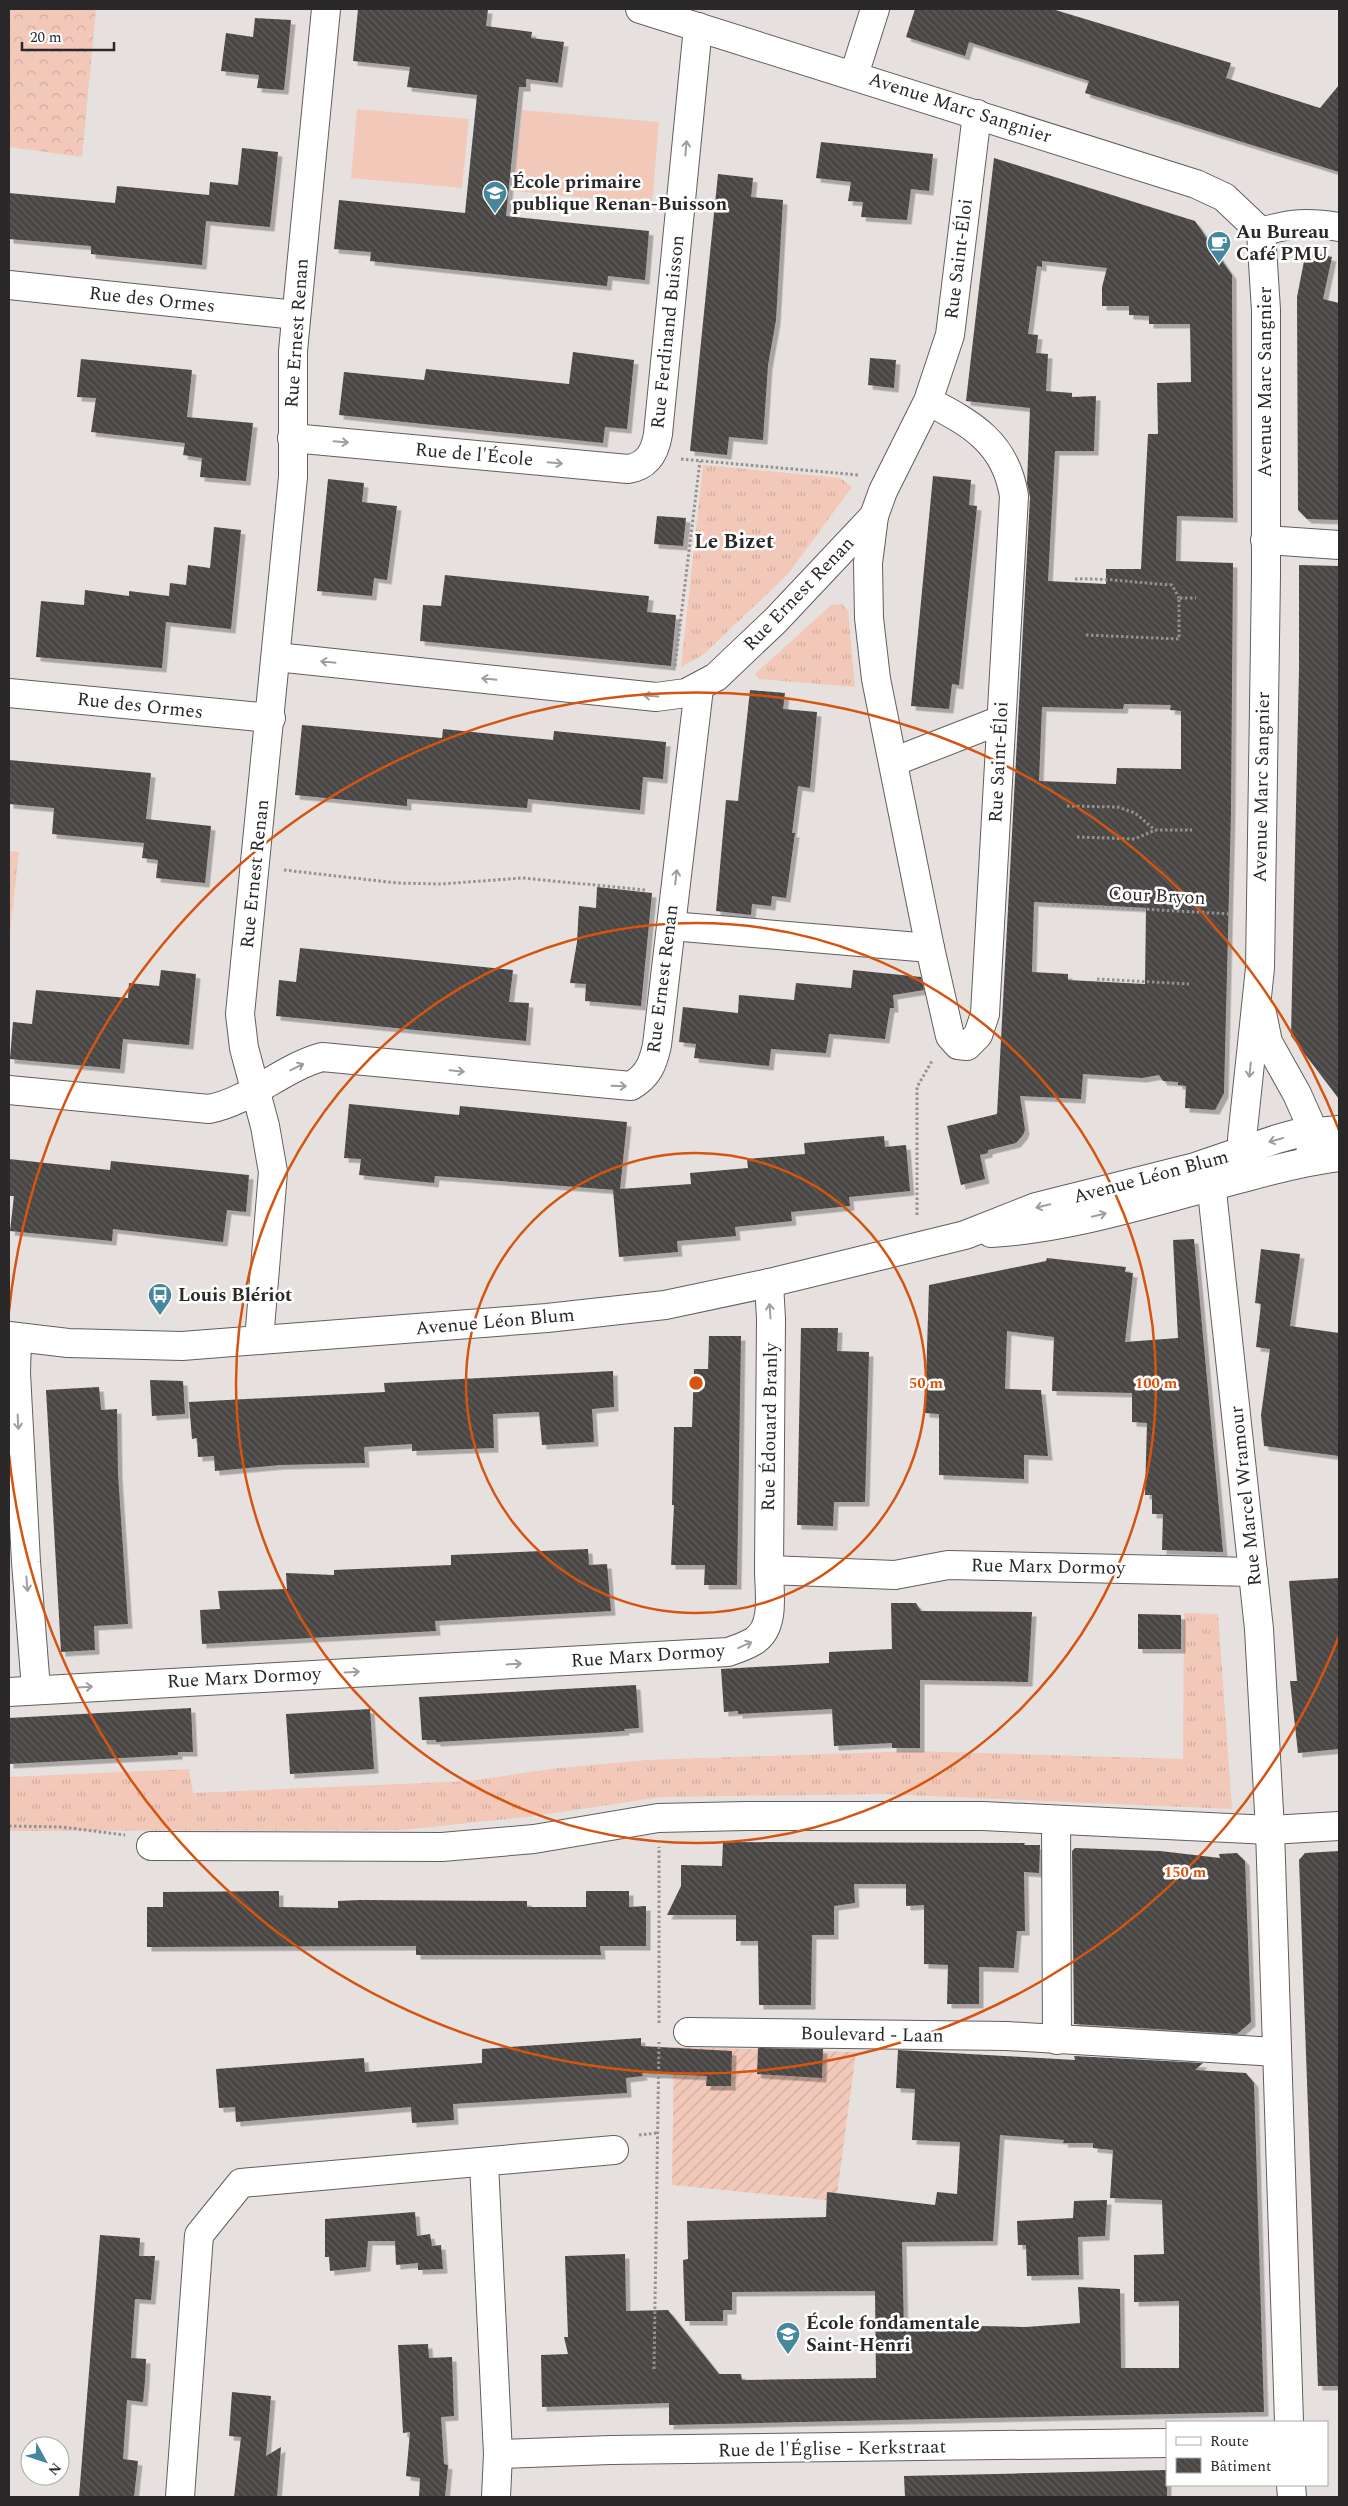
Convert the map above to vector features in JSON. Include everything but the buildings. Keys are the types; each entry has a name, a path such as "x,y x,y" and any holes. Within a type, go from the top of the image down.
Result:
{"street":[{"name":"Rue Ernest Renan","path":"259,1340 272,1172 265,1126 254,1090 241,1033 240,1014 271,718 293,477 291,374 326,9"},
{"name":"Avenue Marc Sangnier","path":"640,9 1196,184 1224,197 1260,232 1266,310 1260,915 1258,987 1243,1164"},
{"path":"854,75 875,9"},
{"name":"Rue Ferdinand Buisson","path":"651,456 658,434 698,27"},
{"name":"Rue Saint-Éloi","path":"928,401 972,424 984,435 1006,465 1012,481 1014,496 985,1014 978,1035 969,1045 958,1045 952,1040 930,948 876,679 869,618 868,563 874,516 888,478 928,401 950,335 977,114"},
{"path":"1260,232 1288,223 1339,227"},
{"name":"Rue des Ormes","path":"9,285 296,315"},
{"name":"Rue de l'École","path":"292,438 628,469 641,466 651,456"},
{"name":"Rue Ernest Renan","path":"276,657 650,696 671,696 698,688 716,677 756,640 874,516"},
{"path":"1265,540 1339,545"},
{"name":"Rue Ernest Renan","path":"9,1090 196,1109 223,1106 294,1067 322,1057 631,1086 642,1079 654,1060 698,688"},
{"name":"Rue des Ormes","path":"9,693 271,718"},
{"path":"893,762 1001,720"},
{"path":"671,926 930,948"},
{"name":"Avenue Marc Sangnier","path":"1258,987 1268,1042 1305,1111 1311,1132 1310,1160"},
{"name":"Avenue Léon Blum","path":"1243,1164 1277,1139 1311,1132 1339,1130"},
{"name":"Avenue Léon Blum","path":"12,1338 154,1347 547,1318 665,1305 768,1283 965,1235 1030,1231 1243,1164 1339,1157"},
{"name":"Rue Marcel Wramour","path":"1211,1174 1259,1629 1270,1830 1289,2421"},
{"name":"Rue Édouard Branly","path":"768,1283 771,1319 769,1570"},
{"path":"12,1338 16,1373 24,1532 36,1689"},
{"name":"Rue Marx Dormoy","path":"9,1692 728,1652 755,1641 767,1626 769,1570 895,1574 948,1565 1253,1572"},
{"path":"152,1846 442,1847 534,1839 658,1818 983,1816 1270,1830 1339,1826"},
{"path":"1056,1820 1057,2040"},
{"name":"Boulevard - Laan","path":"688,2032 1007,2036 1277,2052"},
{"path":"180,2497 199,2235 241,2183 614,2150"},
{"path":"484,2163 498,2454 496,2497"},
{"name":"Rue de l'Église - Kerkstraat","path":"498,2454 610,2450 1166,2443"}],"path":[{"path":"651,456 888,478"},
{"path":"671,696 700,461"},
{"path":"1075,579 1103,578 1118,582 1172,584 1179,598 1179,639 1086,635"},
{"path":"1179,598 1196,598"},
{"path":"1067,806 1118,807 1135,813 1154,830"},
{"path":"1077,837 1135,839 1154,830 1192,830"},
{"path":"256,867 398,883 441,884 522,878 674,893"},
{"name":"Cour Bryon","path":"1052,904 1260,915"},
{"path":"1097,978 1189,984"},
{"path":"920,1246 917,1230 917,1087 949,1032"},
{"path":"658,1818 659,2032"},
{"path":"9,1826 62,1827 135,1836 152,1846"},
{"path":"654,2370 658,2041"}],"green space":[{"path":"9,9 96,9 82,157 9,147"},
{"path":"357,109 469,119 462,188 351,178"},
{"path":"522,110 659,122 652,204 513,191"},
{"path":"703,465 840,478 852,487 788,574 704,654 681,667"},
{"path":"842,604 848,611 855,687 759,679 755,674 831,605"},
{"path":"9,851 19,852 9,942"},
{"path":"1184,1613 1218,1614 1232,1809 885,1794 661,1797 528,1817 401,1830 9,1831 9,1777 189,1769 193,1793 469,1781 550,1769 645,1760 914,1751 1183,1759"},
{"path":"674,2047 856,2052 836,2201 672,2185"}],"place":[{"name":"École primaire publique Renan-Buisson","path":"495,214"},
{"name":"Au Bureau Café PMU","path":"1219,264"},
{"name":"Louis Blériot","path":"160,1316"},
{"name":"École fondamentale Saint-Henri","path":"788,2355"}],"district":[{"name":"Le Bizet","path":"734,542"}]}
